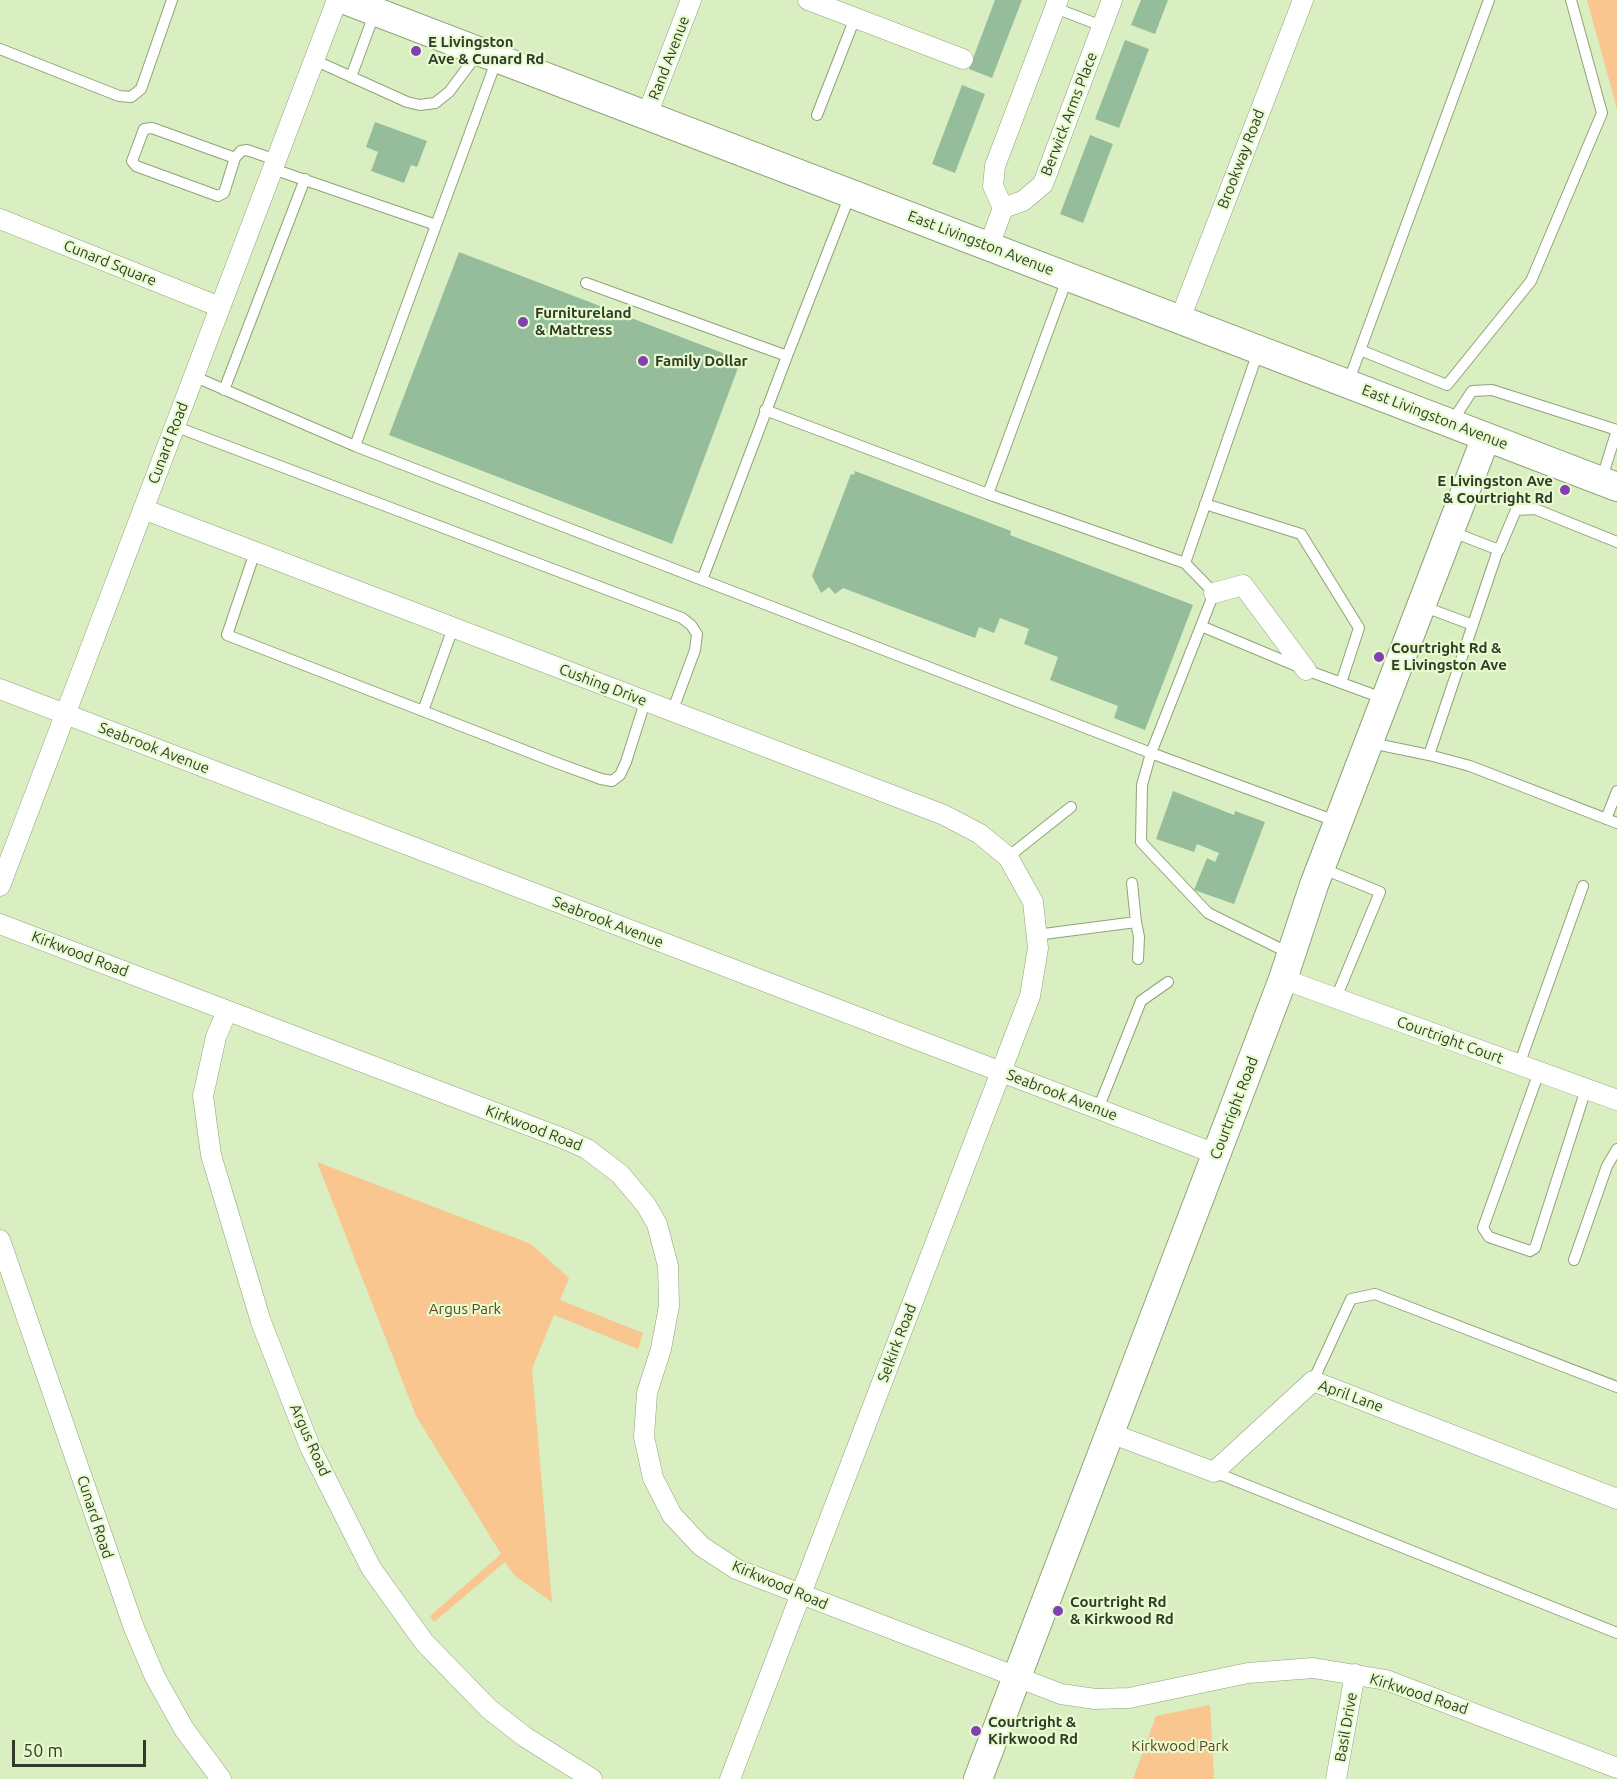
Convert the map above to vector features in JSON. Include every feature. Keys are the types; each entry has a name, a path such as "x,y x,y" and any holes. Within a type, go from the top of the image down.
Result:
{"street":[{"name":"Cunard Road","path":"0,886 337,0"},
{"name":"East Livingston Avenue","path":"345,0 1609,484"},
{"name":"Rand Avenue","path":"647,115 691,0"},
{"path":"808,0 963,59"},
{"name":"Berwick Arms Place","path":"1004,208 1023,201 1042,184 1112,0"},
{"name":"Brookway Road","path":"1180,319 1303,0"},
{"path":"989,246 1004,208 993,186 995,166 1057,4"},
{"name":"Cunard Square","path":"0,219 220,307"},
{"name":"Courtright Road","path":"978,1779 1486,437"},
{"name":"Cushing Drive","path":"143,509 944,815 980,834 1008,857 1033,902"},
{"path":"1214,593 1243,585 1306,670"},
{"name":"Seabrook Avenue","path":"0,689 1216,1154"},
{"name":"Selkirk Road","path":"730,1779 1030,996 1038,948 1033,902"},
{"name":"Kirkwood Road","path":"0,924 567,1140 587,1149 620,1174 646,1205 657,1224 668,1266 669,1306 661,1349 647,1393 644,1437 653,1478 672,1515 701,1546 736,1569 1061,1694 1095,1699 1129,1698 1270,1670 1313,1668 1386,1680 1617,1768"},
{"name":"Courtright Court","path":"1287,966 1336,998 1617,1100"},
{"name":"Argus Road","path":"227,1011 216,1037 203,1096 211,1155 261,1322 310,1447 371,1568 424,1642 489,1709 525,1737 592,1779"},
{"name":"Cunard Road","path":"0,1240 134,1628 155,1677 184,1729 221,1779"},
{"name":"April Lane","path":"1214,1472 1313,1381 1617,1499"},
{"path":"1110,1433 1214,1472"},
{"name":"Basil Drive","path":"1336,1779 1355,1674"}],"lane":[{"path":"0,49 119,96 131,98 141,89 172,0"},
{"path":"1348,383 1489,0"},
{"path":"1360,351 1447,385 1531,281 1602,113 1571,0"},
{"path":"1057,4 1102,26"},
{"path":"351,77 375,12"},
{"path":"817,115 855,18"},
{"path":"314,60 407,102 420,105 435,103 488,55"},
{"path":"355,446 436,225 488,55"},
{"path":"235,158 152,128 144,129 132,161 136,166 218,196 224,193 235,158 241,151 247,150 304,179 436,225"},
{"path":"224,390 304,179"},
{"path":"702,580 765,410 851,193"},
{"path":"988,494 1068,276"},
{"path":"586,283 787,356"},
{"path":"1185,563 1259,349"},
{"path":"194,376 355,446 1151,753 1339,823"},
{"path":"1451,423 1472,391 1492,390 1617,430 1609,484"},
{"path":"765,410 988,494 1185,563 1214,593 1151,753 1142,785 1142,842 1209,913 1287,966"},
{"path":"174,426 682,618 692,625 697,634 695,650 672,712"},
{"path":"1204,504 1301,534 1359,628 1341,683"},
{"path":"1429,755 1498,550 1516,510 1536,509 1617,542"},
{"path":"1450,531 1498,550"},
{"path":"255,552 227,635 423,711 601,779 612,781 620,775 626,762 645,702"},
{"path":"1421,606 1473,625"},
{"path":"1202,626 1306,670 1386,700"},
{"path":"423,711 453,628"},
{"path":"1370,743 1470,766 1617,823"},
{"path":"1606,819 1617,791"},
{"path":"1008,857 1071,807"},
{"path":"1321,868 1380,892 1336,998"},
{"path":"1132,883 1139,937 1138,959"},
{"path":"1519,1065 1583,886"},
{"path":"1036,935 1136,922"},
{"path":"1098,1109 1141,1001 1168,982"},
{"path":"1539,1072 1517,1130 1484,1232 1489,1237 1530,1251 1535,1248 1586,1089"},
{"path":"1574,1260 1606,1166 1617,1149"},
{"path":"1313,1381 1351,1299 1375,1294 1617,1388"},
{"path":"1214,1472 1617,1633"}],"green space":[{"path":"1587,0 1617,0 1617,109"},
{"name":"Argus Park","path":"317,1162 531,1244 569,1278 560,1300 643,1333 638,1349 554,1315 532,1369 552,1602 515,1576 505,1562 434,1622 430,1616 501,1554 416,1416"},
{"name":"Kirkwood Park","path":"1210,1705 1214,1779 1133,1779 1156,1716"}],"building":[{"path":"995,0 1022,0 992,78 969,69"},
{"path":"1141,0 1168,0 1155,34 1131,25"},
{"path":"1125,40 1149,49 1119,128 1095,119"},
{"path":"962,85 985,94 955,173 932,164"},
{"path":"375,122 427,141 417,167 411,165 404,183 371,171 378,152 366,147"},
{"path":"1090,135 1113,144 1083,223 1060,214"},
{"path":"459,252 741,360 672,544 389,435"},
{"path":"855,471 1011,531 1010,535 1193,605 1145,730 1114,718 1118,706 1050,680 1058,657 1024,644 1029,629 1000,618 994,633 979,627 975,638 843,588 835,594 829,587 821,593 812,576 851,474 854,475"},
{"path":"1173,791 1234,815 1235,811 1265,822 1234,904 1194,890 1207,858 1215,862 1219,853 1197,844 1194,852 1156,839"}],"place":[{"name":"E Livingston Ave & Cunard Rd","path":"416,51"},
{"name":"Furnitureland & Mattress","path":"523,322"},
{"name":"Family Dollar","path":"643,361"},
{"name":"E Livingston Ave & Courtright Rd","path":"1565,490"},
{"name":"Courtright Rd & E Livingston Ave","path":"1379,657"},
{"name":"Courtright Rd & Kirkwood Rd","path":"1058,1611"},
{"name":"Courtright & Kirkwood Rd","path":"976,1731"}]}
